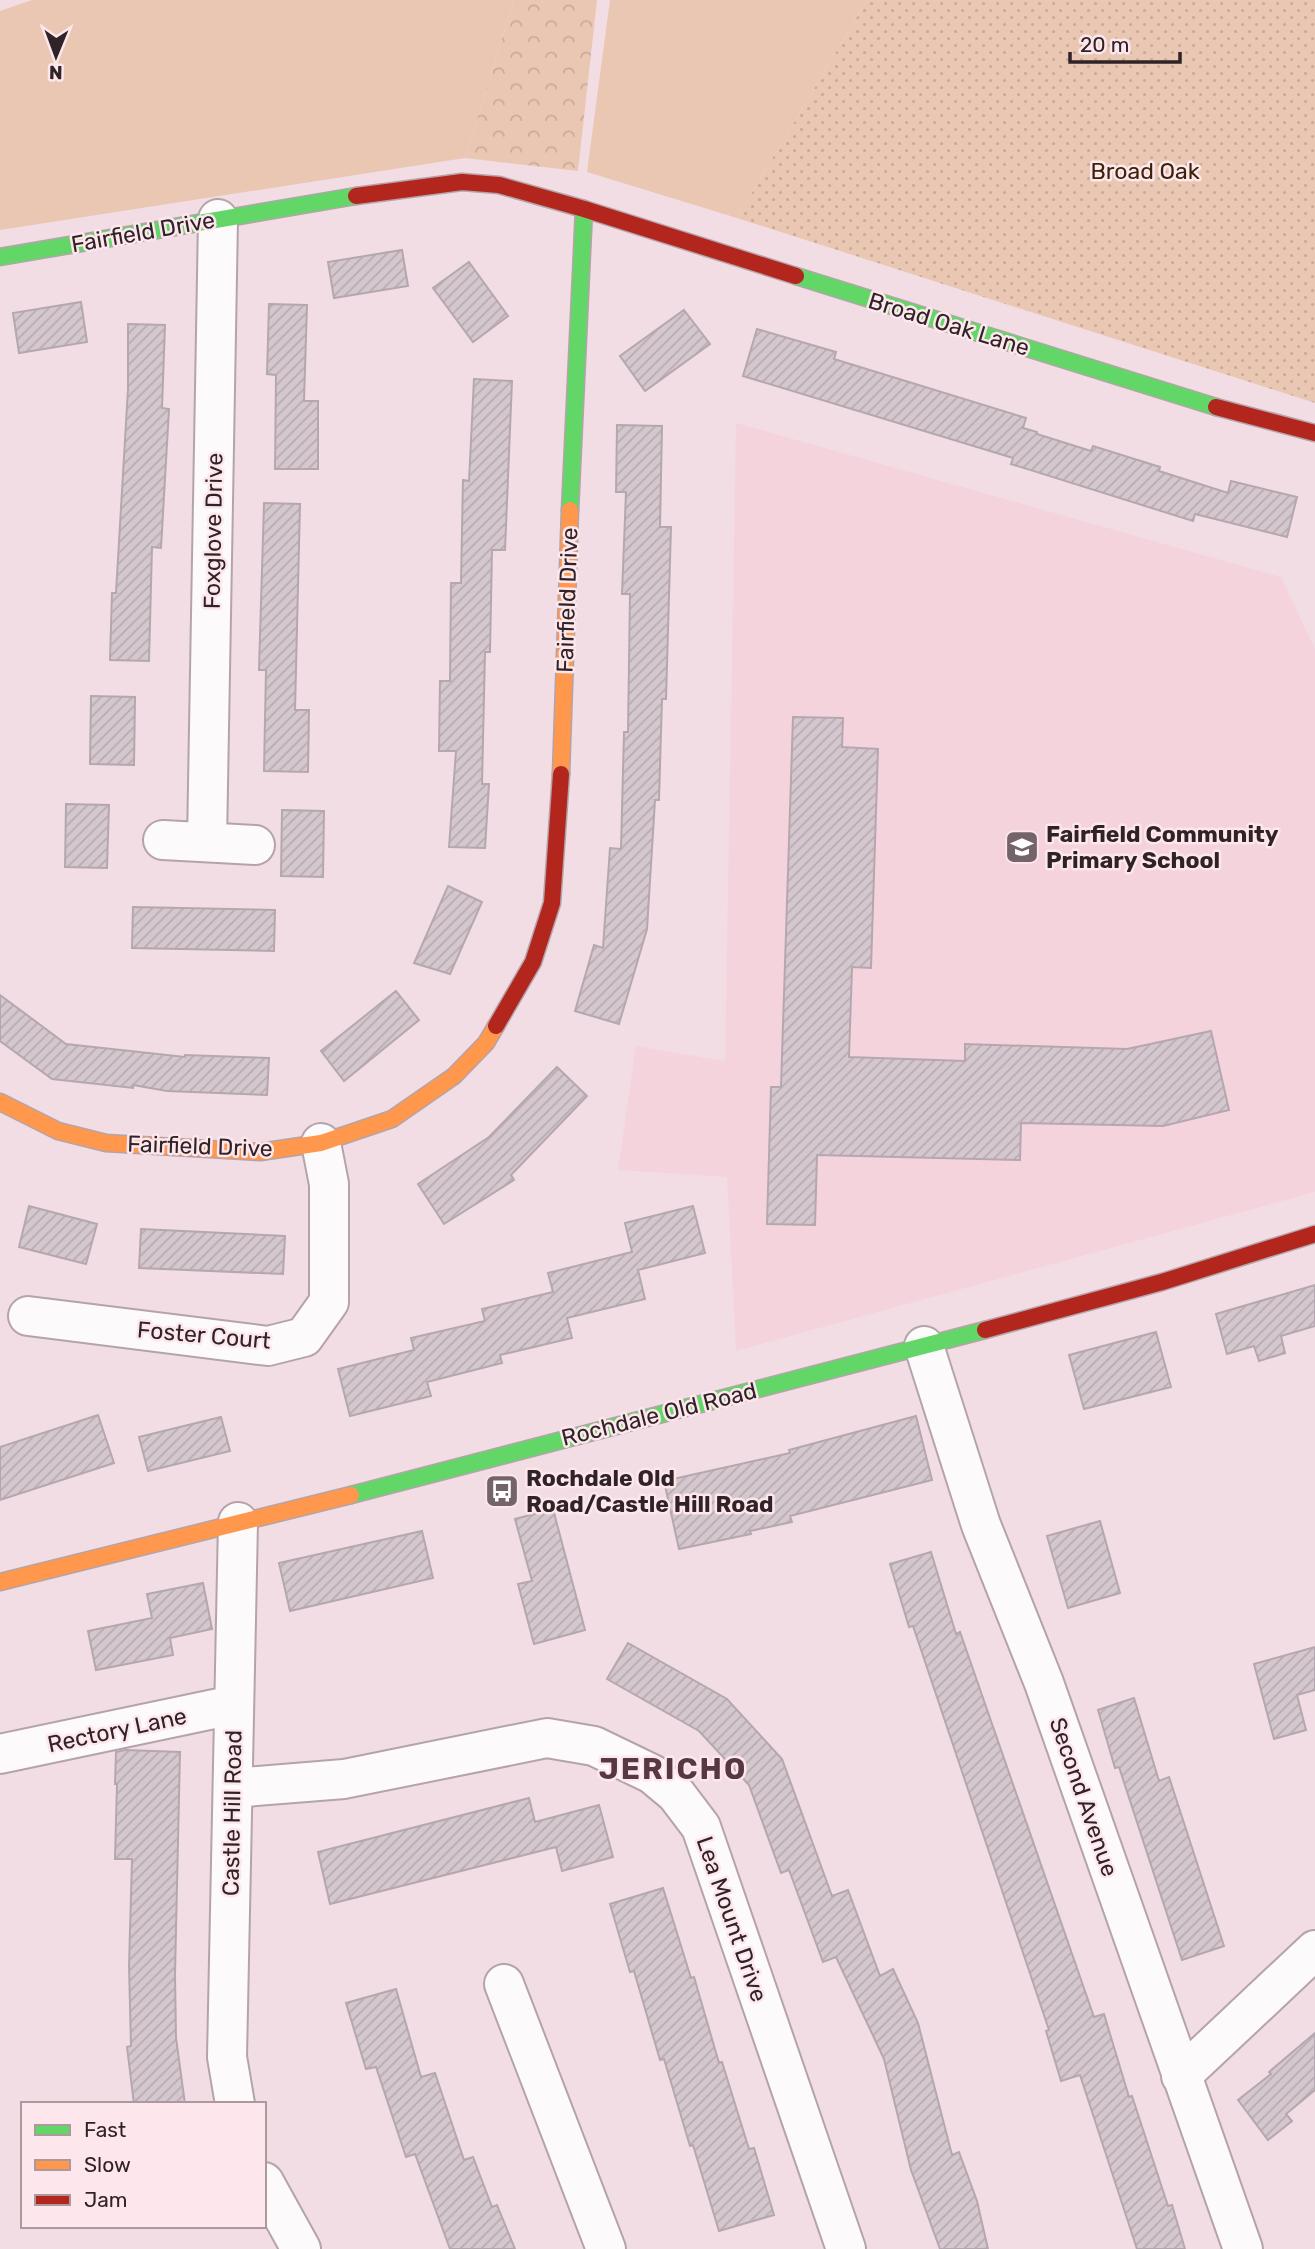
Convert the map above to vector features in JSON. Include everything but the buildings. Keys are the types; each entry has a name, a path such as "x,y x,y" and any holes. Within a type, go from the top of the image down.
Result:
{"street":[{"name":"Fairfield Drive","path":"0,257 390,190 462,182 499,185 584,209 572,425 563,743 552,903 533,962 486,1043 454,1076 392,1119 321,1143 260,1152 106,1143 58,1131 0,1102"},
{"name":"Broad Oak Lane","path":"584,209 1224,410 1315,433"},
{"name":"Foxglove Drive","path":"207,842 218,219"},
{"path":"163,840 255,845"},
{"name":"Foster Court","path":"28,1316 268,1346 304,1336 329,1302 329,1184 321,1143"},
{"name":"Rochdale Old Road","path":"0,1582 924,1346 1162,1282 1315,1234"},
{"name":"Second Avenue","path":"924,1346 981,1525 1044,1683 1243,2249"},
{"name":"Castle Hill Road","path":"235,2102 227,2057 238,1522"},
{"name":"Rectory Lane","path":"0,1754 233,1705"},
{"name":"Lea Mount Drive","path":"233,1788 344,1779 547,1738 594,1746 652,1774 676,1794 701,1827 846,2249"},
{"path":"1181,2076 1315,1950"},
{"path":"504,1984 606,2249"},
{"path":"266,2186 301,2249"}],"shaded area":[{"name":"Fairfield Community Primary School","path":"736,423 1281,577 1315,649 1315,1192 736,1351 727,1177 618,1170 636,1046 725,1061"}],"green space":[{"path":"32,0 514,0 465,158 0,230 0,11"},
{"path":"514,0 597,0 578,171 465,158"},
{"path":"610,0 867,0 737,218 587,172"},
{"name":"Broad Oak","path":"867,0 1315,0 1315,403 737,218"}],"traffic: fast":[{"path":"0,257 356,196"},
{"path":"570,510 584,209"},
{"path":"796,276 1216,407"},
{"path":"351,1495 985,1330"}],"traffic: slow":[{"path":"561,774 570,510"},
{"path":"0,1102 58,1131 106,1143 260,1152 321,1143 392,1119 454,1076 486,1043 496,1026"},
{"path":"0,1582 351,1495"}],"traffic: jam":[{"path":"356,196 462,182 499,185 796,276"},
{"path":"1216,407 1315,433"},
{"path":"496,1026 533,962 552,903 561,774"},
{"path":"985,1330 1162,1282 1315,1234"}],"place":[{"name":"Fairfield Community Primary School","path":"1022,847"},
{"name":"Rochdale Old Road/Castle Hill Road","path":"502,1491"}],"district":[{"name":"JERICHO","path":"673,1769"}]}
